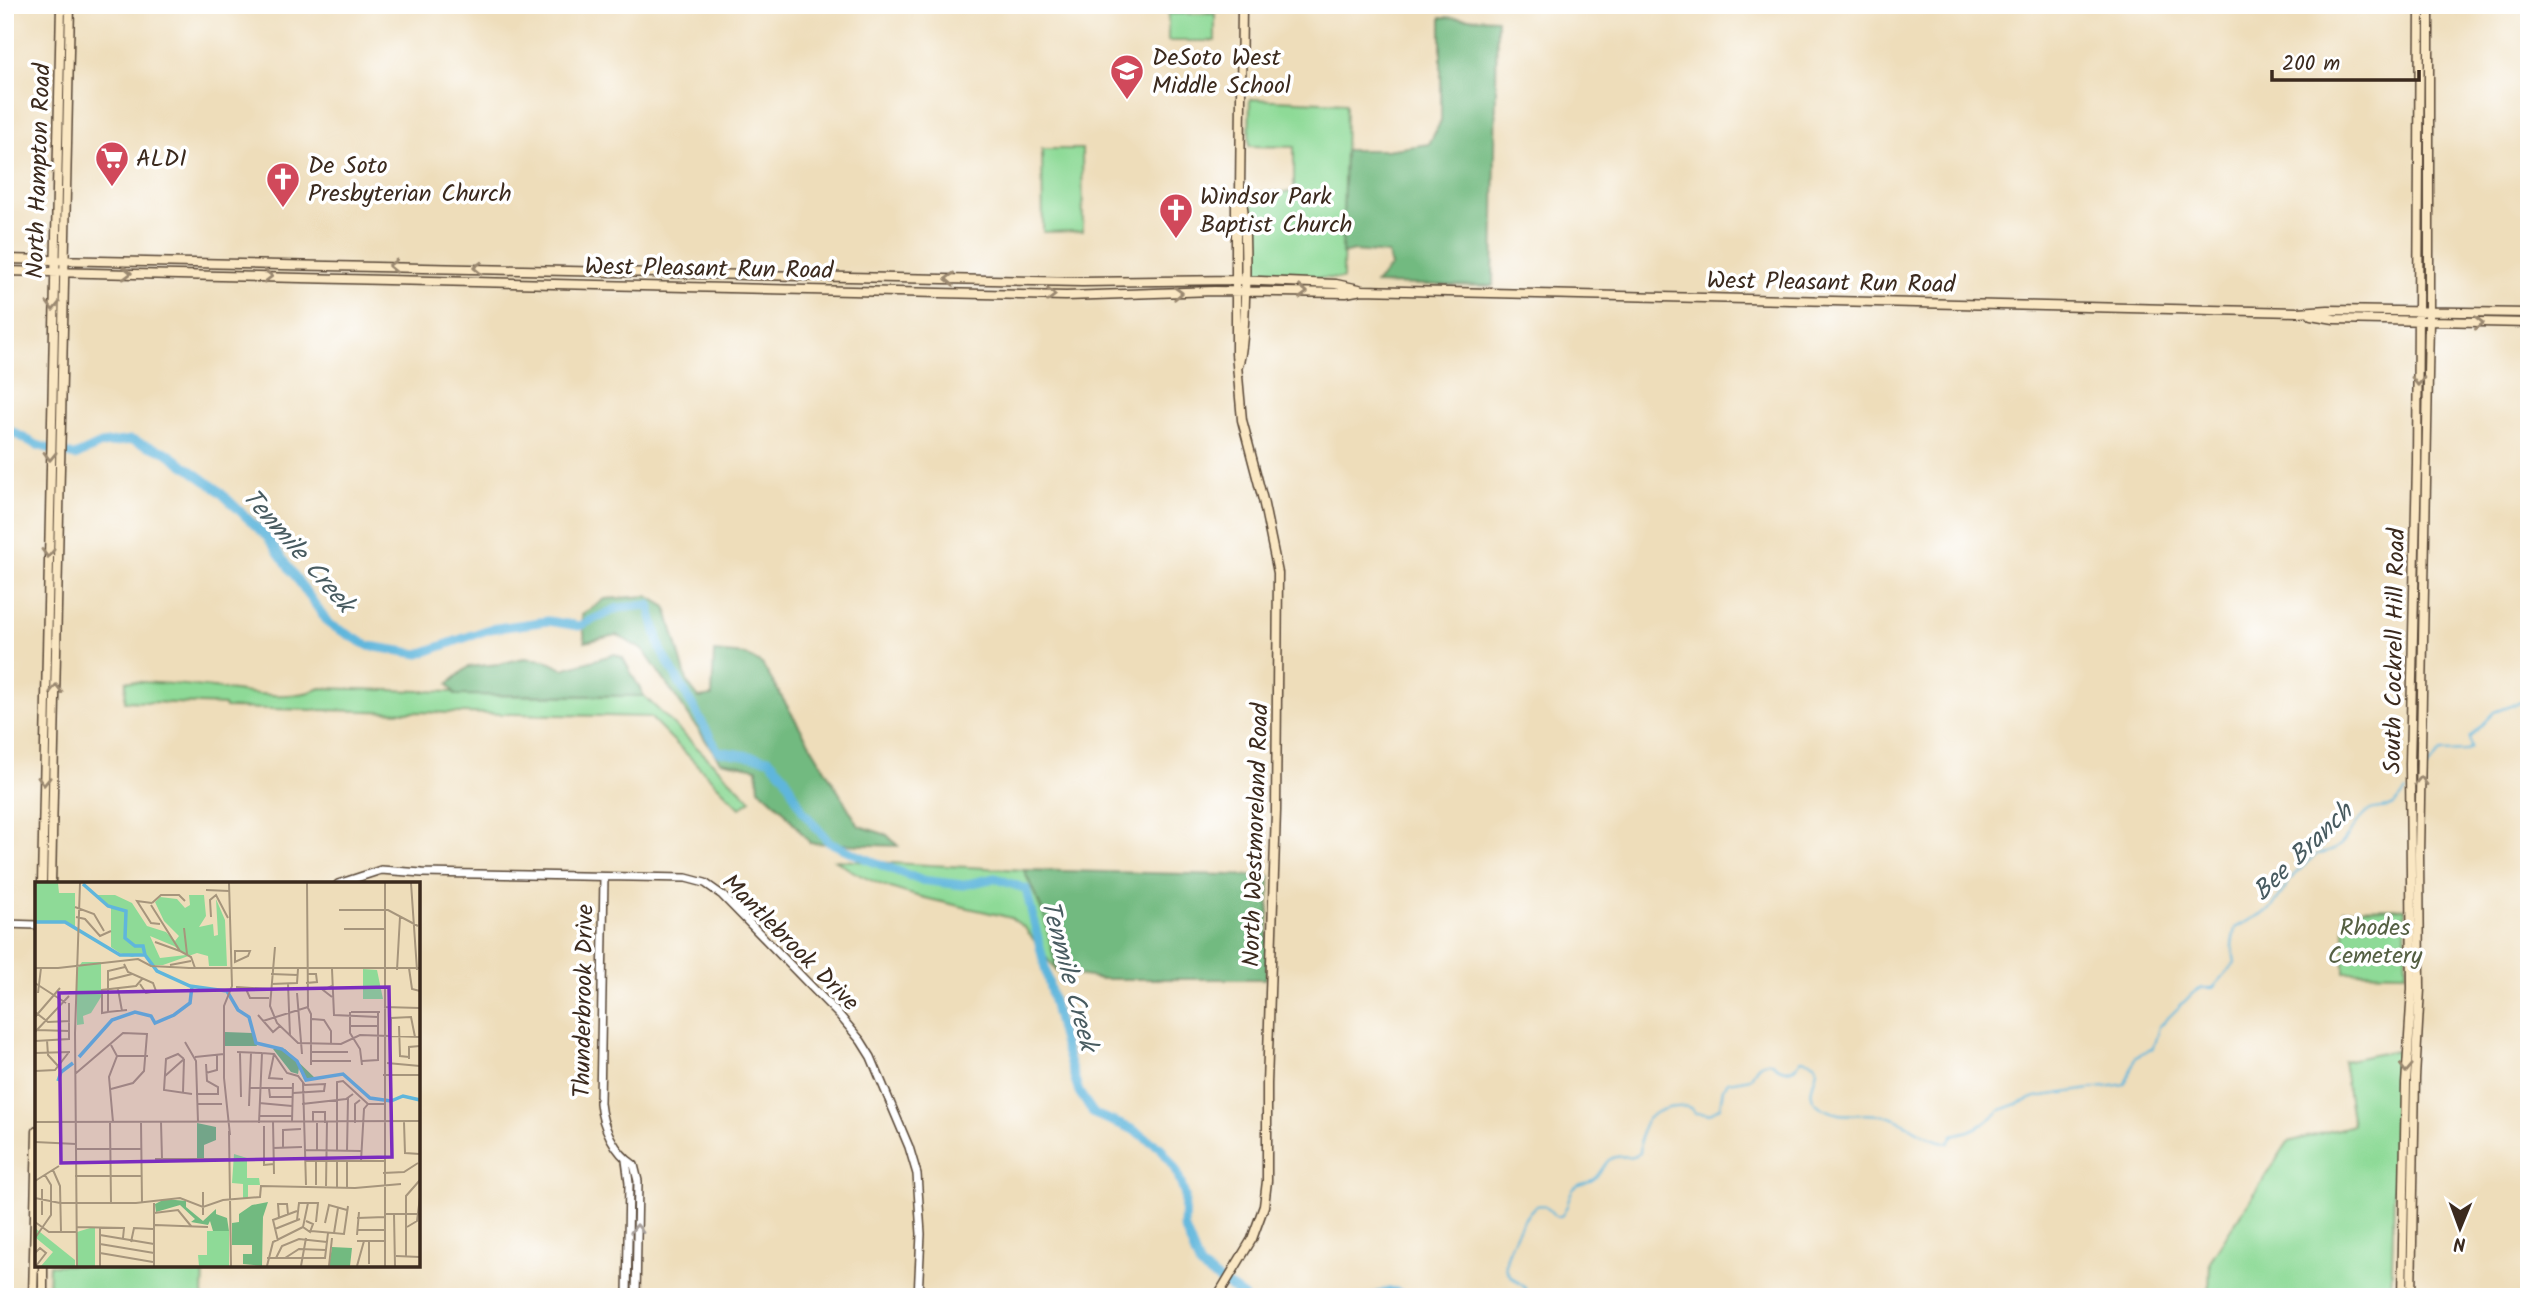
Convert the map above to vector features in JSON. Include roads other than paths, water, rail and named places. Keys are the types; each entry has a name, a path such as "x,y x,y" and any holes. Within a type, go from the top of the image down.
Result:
{"main road":[{"name":"North Hampton Road","path":"61,5 64,119"},
{"name":"North Hampton Road","path":"51,882 65,271 61,259 62,192 70,5"},
{"name":"North Westmoreland Road","path":"1217,1297 1259,1222 1267,1181 1267,1084 1279,638 1276,554 1242,420 1238,366 1242,354 1237,203 1240,192 1242,5"},
{"name":"South Cockrell Hill Road","path":"2402,1297 2406,1084 2412,989 2410,764 2414,673 2419,321 2420,5"},
{"name":"South Cockrell Hill Road","path":"2411,1297 2415,1078 2420,989 2420,804 2429,322 2428,5"},
{"name":"West Pleasant Run Road","path":"5,258 1082,282 1240,280 1336,284 1362,290 2298,312 2328,310 2529,313"},
{"name":"North Hampton Road","path":"42,882 54,271 61,259"},
{"name":"West Pleasant Run Road","path":"5,271 1066,296 1239,292 1346,293 1362,290"},
{"path":"1153,281 1153,293"},
{"name":"West Pleasant Run Road","path":"2298,312 2334,319 2529,323"},
{"path":"33,1297 35,1214"},
{"path":"43,1267 43,1297"}],"street":[{"name":"Mantlebrook Drive","path":"344,882 381,870 686,878 705,883 722,895 861,1041 871,1057 909,1147 917,1174 921,1234 918,1297"},
{"name":"Thunderbrook Drive","path":"604,877 600,1103 607,1131 626,1160 634,1165 638,1181 636,1297"},
{"path":"5,924 35,925"},
{"name":"Thunderbrook Drive","path":"626,1160 629,1183 627,1297"}],"waterway":[{"name":"Tenmile Creek","path":"5,428 37,445 75,456 101,444 131,440 166,452 217,489 267,537 329,624 369,646 419,654 490,629 548,621 579,626 618,608 649,605 661,650 718,751 769,759 784,775 804,813 829,842 920,880 963,885 995,878 1026,889 1062,1038 1079,1092 1094,1114 1132,1129 1161,1148 1177,1172 1185,1196 1184,1227 1200,1267 1244,1297"},
{"name":"Bee Branch","path":"2424,771 2441,752 2466,751 2471,747 2469,738 2494,712 2521,702 2529,694"},
{"name":"Bee Branch","path":"1529,1297 1525,1288 1508,1273 1506,1262 1516,1234 1532,1209 1542,1205 1555,1216 1561,1216 1574,1188 1595,1178 1609,1160 1640,1153 1642,1129 1652,1115 1663,1109 1684,1106 1695,1113 1709,1114 1720,1107 1723,1089 1728,1082 1751,1078 1760,1064 1771,1062 1787,1070 1795,1067 1801,1059 1811,1061 1817,1070 1812,1098 1825,1110 1890,1117 1933,1139 1949,1143 1953,1135 1969,1131 1984,1124 2001,1110 2036,1097 2125,1084 2136,1057 2153,1048 2159,1027 2193,993 2202,988 2213,988 2235,963 2232,944 2235,928 2271,909 2294,875 2317,854 2335,849 2369,811 2393,805 2406,791"},
{"name":"Tenmile Creek","path":"1374,1297 1390,1291 1406,1297"}],"place":[{"name":"DeSoto West Middle School","path":"1127,101"},
{"name":"ALDI","path":"112,188"},
{"name":"De Soto Presbyterian Church","path":"283,209"},
{"name":"Windsor Park Baptist Church","path":"1176,240"}],"park label":[{"name":"Rhodes Cemetery","path":"2375,941"}]}
